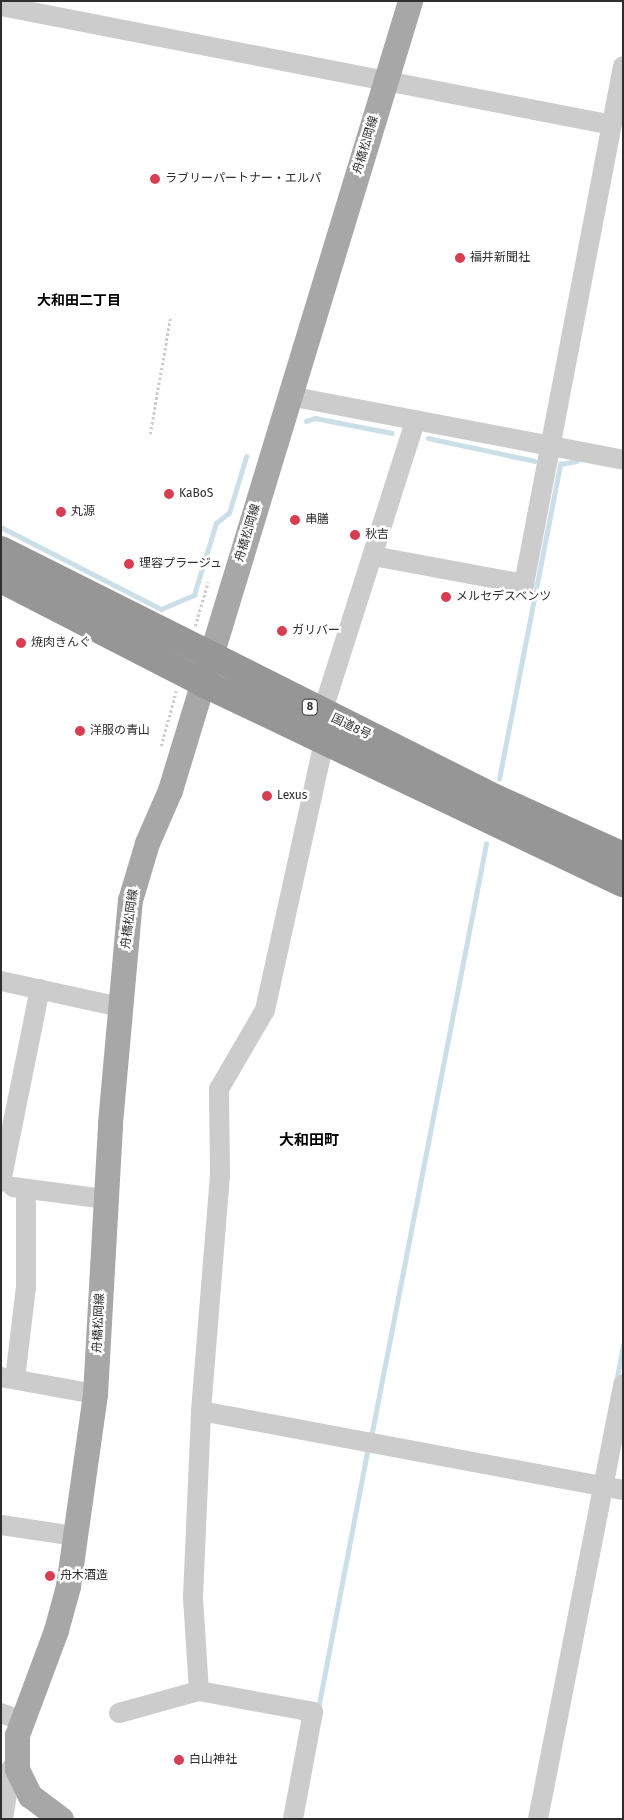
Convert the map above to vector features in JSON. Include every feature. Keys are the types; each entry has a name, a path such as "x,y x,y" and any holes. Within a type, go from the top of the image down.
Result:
{"highway":[{"name":"国道8号","path":"1,550 322,713 623,856"},
{"name":"国道8号","path":"1,579 203,683 623,884"}],"main road":[{"name":"舟橋松岡線","path":"61,1819 30,1796 17,1769 17,1735 12,1716 56,1630 68,1586 95,1394 106,1199 130,900 147,843 170,790 410,1"}],"street":[{"path":"1,6 612,125"},
{"path":"373,556 524,584 623,66"},
{"path":"289,396 623,460"},
{"path":"322,713 415,421"},
{"path":"199,1691 193,1598 202,1411 220,1174 219,1089 265,1010 324,741"},
{"path":"1,981 120,1007"},
{"path":"40,989 1,1183 26,1190 106,1199"},
{"path":"26,1190 26,1287 8,1378 95,1394"},
{"path":"538,1819 623,1384"},
{"path":"202,1411 623,1490"},
{"path":"1,1525 75,1536"},
{"path":"119,1713 199,1691 313,1712 293,1819"},
{"path":"3,1819 11,1769 17,1760"}],"path":[{"path":"150,434 170,319"}],"waterway":[{"path":"306,421 315,418 392,433"},
{"path":"428,438 535,461"},
{"path":"1,527 161,609 194,595 216,523 229,513 246,457"},
{"path":"499,779 560,464 577,461"},
{"path":"372,1432 486,844"},
{"path":"616,1382 623,1345"},
{"path":"318,1709 367,1452"}],"place":[{"name":"ラブリーパートナー・エルパ","path":"155,179"},
{"name":"福井新聞社","path":"460,258"},
{"name":"KaBoS","path":"169,494"},
{"name":"丸源","path":"61,512"},
{"name":"串膳","path":"295,520"},
{"name":"秋吉","path":"355,535"},
{"name":"理容プラージュ","path":"129,564"},
{"name":"メルセデスベンツ","path":"446,597"},
{"name":"ガリバー","path":"282,631"},
{"name":"焼肉きんぐ","path":"21,643"},
{"name":"洋服の青山","path":"80,731"},
{"name":"Lexus","path":"267,796"},
{"name":"舟木酒造","path":"50,1576"},
{"name":"白山神社","path":"179,1760"}],"district":[{"name":"大和田二丁目","path":"79,301"},
{"name":"大和田町","path":"309,1141"}]}
